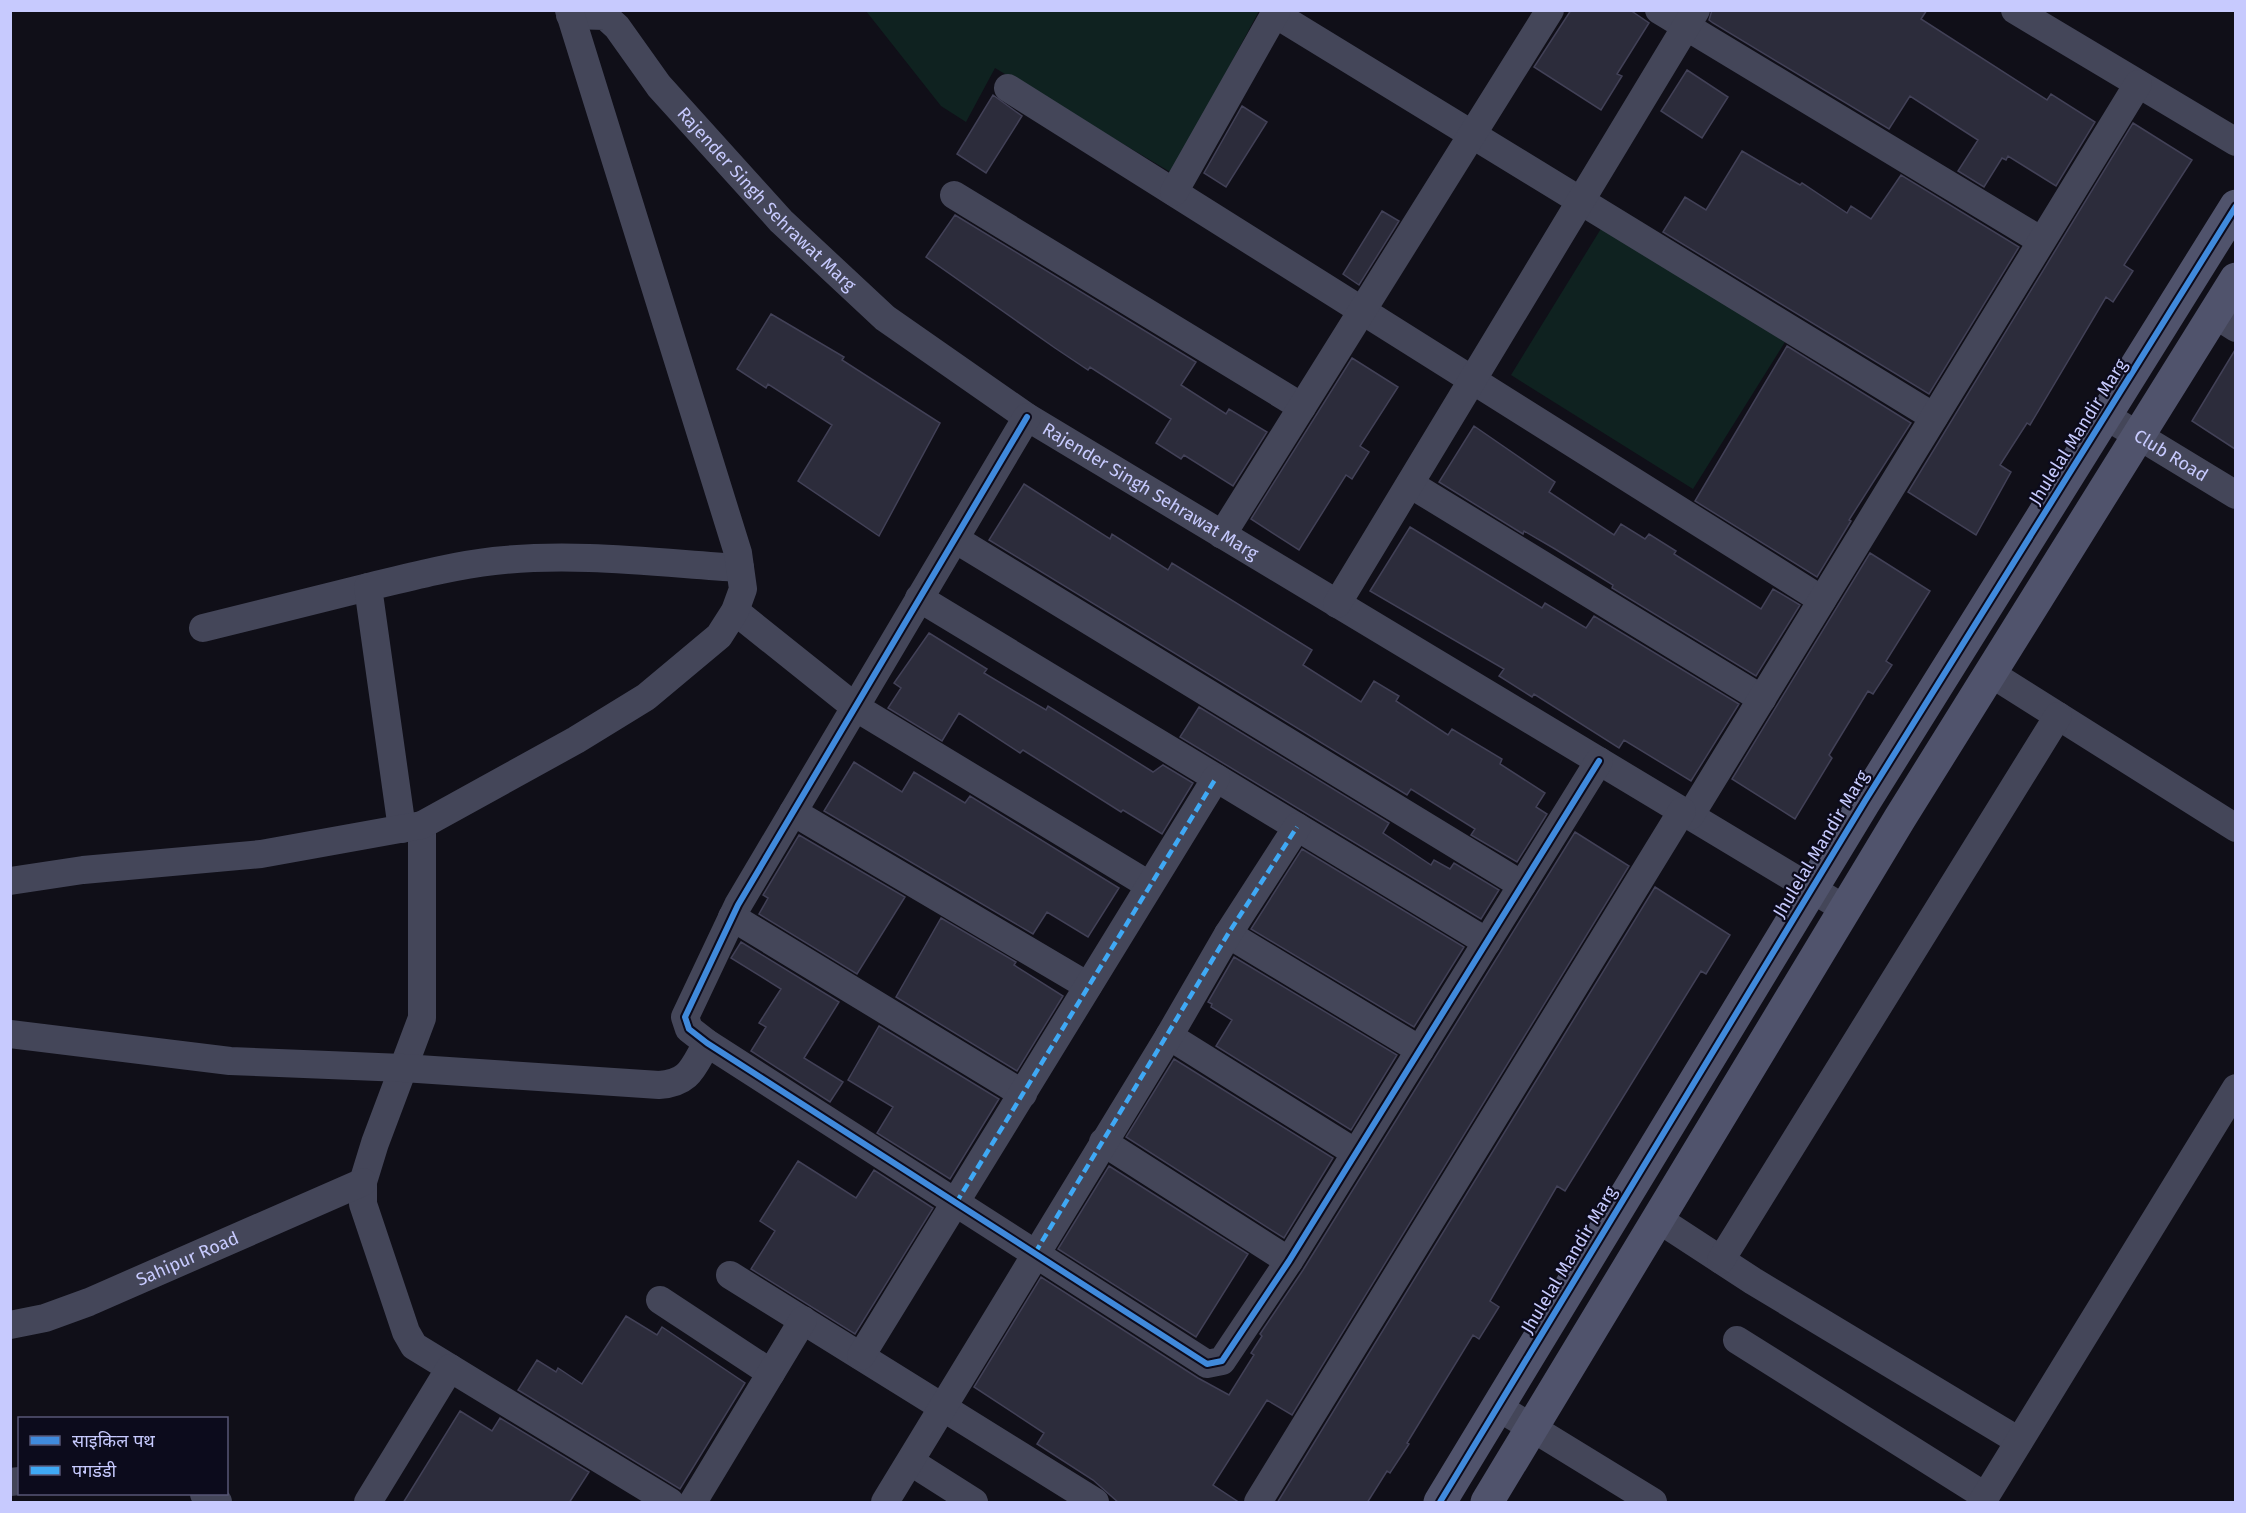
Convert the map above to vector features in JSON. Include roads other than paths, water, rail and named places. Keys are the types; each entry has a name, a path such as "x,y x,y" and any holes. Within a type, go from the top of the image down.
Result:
{"street":[{"path":"1222,535 1550,10"},
{"path":"1659,10 1691,19 2040,240"},
{"path":"2015,10 2235,142"},
{"path":"1174,192 1276,12 1581,202 1934,417"},
{"path":"10,881 83,870 261,854 412,827 576,740 646,697 719,636 735,612 743,589 738,553 569,13"},
{"name":"Rajender Singh Sehrawat Marg","path":"569,13 604,16 617,27 658,86 781,221 885,318 1027,417 1845,909"},
{"path":"1337,604 1691,19"},
{"path":"1258,1503 1686,814 1762,699 2040,240 2138,84"},
{"path":"1008,88 1822,600"},
{"path":"954,195 1302,407"},
{"name":"Jhulelal Mandir Marg","path":"1440,1503 1811,889 2235,206"},
{"path":"1487,1503 1990,673 2138,436 2225,321 2235,279"},
{"name":"Club Road","path":"2106,416 2235,495"},
{"path":"1027,417 732,916 686,1010 685,1017 689,1029 707,1042 1206,1364 1212,1365 1222,1361 1289,1261 1599,761"},
{"path":"1410,484 1762,699"},
{"path":"955,538 1522,885"},
{"path":"203,628 431,571 495,561 603,560 740,568"},
{"path":"368,587 412,827 422,1018 363,1182 363,1204 368,1225 406,1332 414,1346 670,1503"},
{"path":"919,598 1487,942"},
{"path":"735,612 855,707 1149,885"},
{"path":"1990,673 2235,828"},
{"path":"1721,1260 2058,716"},
{"path":"861,1356 1216,778"},
{"path":"793,812 1088,986"},
{"path":"885,1503 1169,1036 1228,934 1297,827"},
{"path":"732,916 1023,1094"},
{"path":"1228,934 1420,1050"},
{"path":"10,1034 230,1060 404,1068 659,1086 682,1081 691,1072 707,1042"},
{"path":"1169,1036 1356,1154"},
{"path":"1737,1340 1983,1499 2235,1088"},
{"path":"1103,1142 1289,1261"},
{"name":"Sahipur Road","path":"10,1325 45,1318 88,1302 363,1182"},
{"path":"1658,1219 1721,1260 2019,1441"},
{"path":"730,1275 1095,1503"},
{"path":"660,1300 771,1373"},
{"path":"693,1503 803,1320"},
{"path":"368,1503 450,1368"},
{"path":"1498,1407 1653,1503"},
{"path":"911,1462 974,1503"}]}
